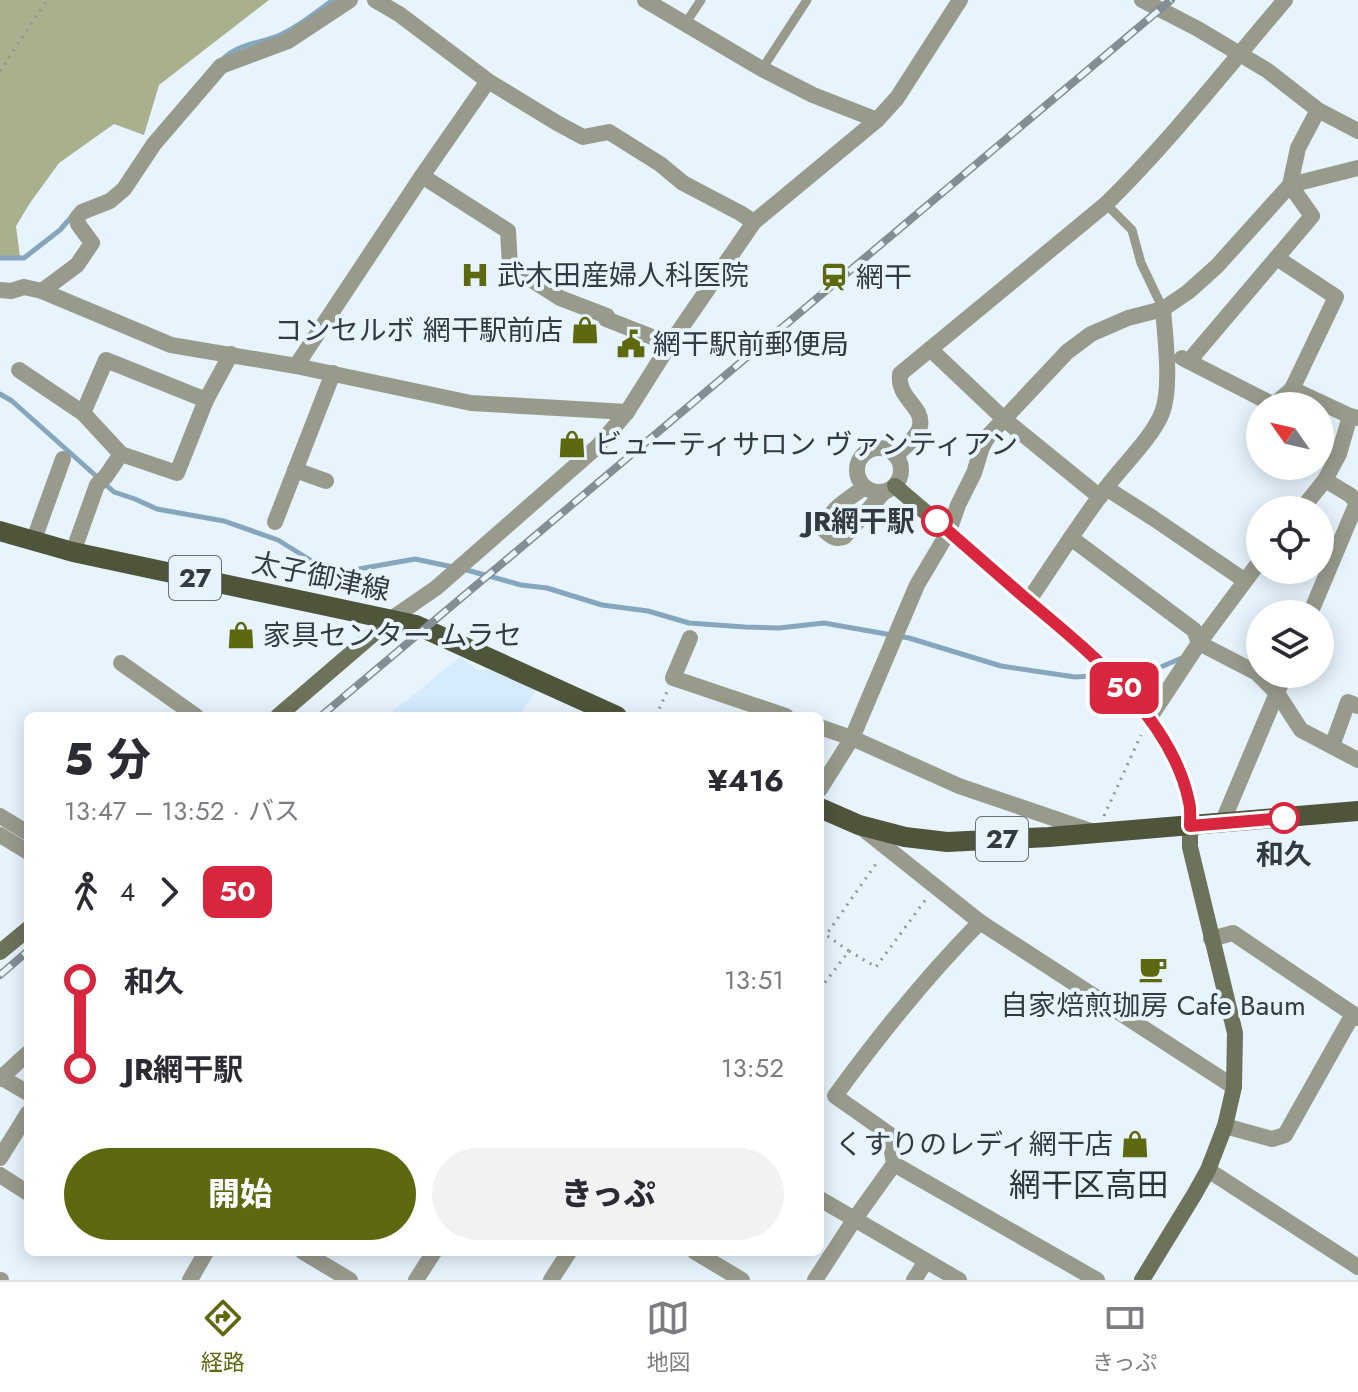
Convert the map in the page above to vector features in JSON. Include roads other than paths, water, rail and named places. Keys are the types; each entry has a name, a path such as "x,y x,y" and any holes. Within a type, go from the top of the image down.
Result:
{"main road":[{"path":"890,489 949,531 1118,680 1150,717 1171,752 1185,786 1190,804 1190,847 1235,1033 1234,1087 1225,1126 1208,1170 1142,1280"},
{"name":"太子御津線","path":"0,531 73,552 416,625 608,712"},
{"path":"283,712 391,619"},
{"name":"27","path":"824,810 859,825 905,837 947,842 1358,811"},
{"path":"0,952 24,932"}],"street":[{"path":"42,291 77,265 92,243 77,218 82,212 110,201 124,189 154,144 221,66 288,41 350,0"},
{"path":"375,0 399,14 488,81 583,137 609,132 660,164 683,183 754,222"},
{"path":"645,0 762,69 813,95 877,120"},
{"path":"391,619 436,588 598,446 627,412 754,222 877,120 897,98 960,0"},
{"path":"1142,0 1268,71 1318,110 1358,131"},
{"path":"896,456 920,425 918,413 899,384 900,374 1106,204 1207,94 1285,0"},
{"path":"296,366 488,81"},
{"path":"824,783 852,738 917,585 949,531 989,435 1067,352 1091,334 1128,318 1163,309 1217,266 1290,185 1298,148 1318,110"},
{"path":"1290,185 1358,168"},
{"path":"422,176 508,231 510,266 560,298 670,344"},
{"path":"1189,361 1312,216 1290,185"},
{"path":"1166,350 1274,405 1292,389 1336,297 1277,258"},
{"path":"0,290 24,287 42,291 171,345 333,373 471,403 627,412"},
{"path":"1029,600 1161,415 1166,399 1163,309"},
{"path":"930,349 1004,419 1103,493 1153,518 1244,580"},
{"path":"19,370 83,413 121,454 177,473 206,400 231,354"},
{"path":"83,413 106,360 206,400"},
{"path":"275,522 333,373"},
{"path":"1292,389 1354,417 1334,463"},
{"path":"865,487 827,518 824,530 832,537 844,537 890,489 901,474 896,456 884,449 869,450 857,468 860,482 870,491 890,489"},
{"path":"73,552 97,485 121,454"},
{"path":"33,542 63,459"},
{"path":"295,470 326,481"},
{"path":"1312,496 1325,480 1358,501 1316,600"},
{"path":"1071,538 1194,630 1193,651"},
{"path":"1150,717 1246,578"},
{"path":"690,638 673,678 774,712"},
{"path":"1193,651 1237,661 1257,673 1274,701 1301,730 1358,760"},
{"path":"121,663 190,712"},
{"path":"1222,823 1279,688"},
{"path":"1332,746 1348,702 1358,706"},
{"path":"824,728 959,786 1096,833"},
{"path":"0,816 24,831"},
{"path":"859,825 980,922 1234,1087"},
{"path":"0,835 24,850"},
{"path":"815,1280 894,1164 889,1134 827,1093 980,922"},
{"path":"1211,939 1233,933 1355,1016 1285,1135 1272,1139 1225,1126"},
{"path":"24,1057 1,1078 24,1091"},
{"path":"0,1158 24,1119"},
{"path":"894,1164 1097,1280"},
{"path":"1208,1170 1358,1267"},
{"path":"0,1175 24,1190"},
{"path":"824,1201 959,1280"},
{"path":"204,1256 192,1275 210,1280"},
{"path":"314,1256 350,1280"},
{"path":"416,1280 431,1256"},
{"path":"551,1280 566,1256"},
{"path":"699,1256 715,1274 742,1280"},
{"path":"914,1280 926,1261"}],"lane":[{"path":"685,24 701,0"},
{"path":"762,69 807,0"},
{"path":"1106,204 1132,230 1141,263 1163,309"}],"waterway":[{"path":"223,59 242,47 287,31 333,0"},
{"path":"0,258 24,258 60,230 74,214"},
{"path":"0,394 12,401 114,492 157,509 224,521 278,540 315,563 342,572 415,559 453,567"},
{"path":"463,569 521,585 547,588 602,605 648,611 689,623 779,628 824,623 909,638 1001,666 1075,677 1107,675"},
{"path":"1117,675 1147,673 1184,657"}],"railway":[{"path":"326,712 1171,0"},
{"path":"0,975 24,954"}],"place":[{"name":"武木田産婦人科医院","path":"475,275"},
{"name":"網干","path":"834,277"},
{"name":"コンセルボ 網干駅前店","path":"585,330"},
{"name":"網干駅前郵便局","path":"631,344"},
{"name":"ビューティサロン ヴァンティアン","path":"572,444"},
{"name":"JR網干駅","path":"937,521"},
{"name":"家具センター ムラセ","path":"241,635"},
{"name":"和久","path":"1284,818"},
{"name":"自家焙煎珈房 Cafe Baum","path":"1153,969"},
{"name":"くすりのレディ網干店","path":"1135,1144"}],"district":[{"name":"網干区高田","path":"1089,1185"}]}
